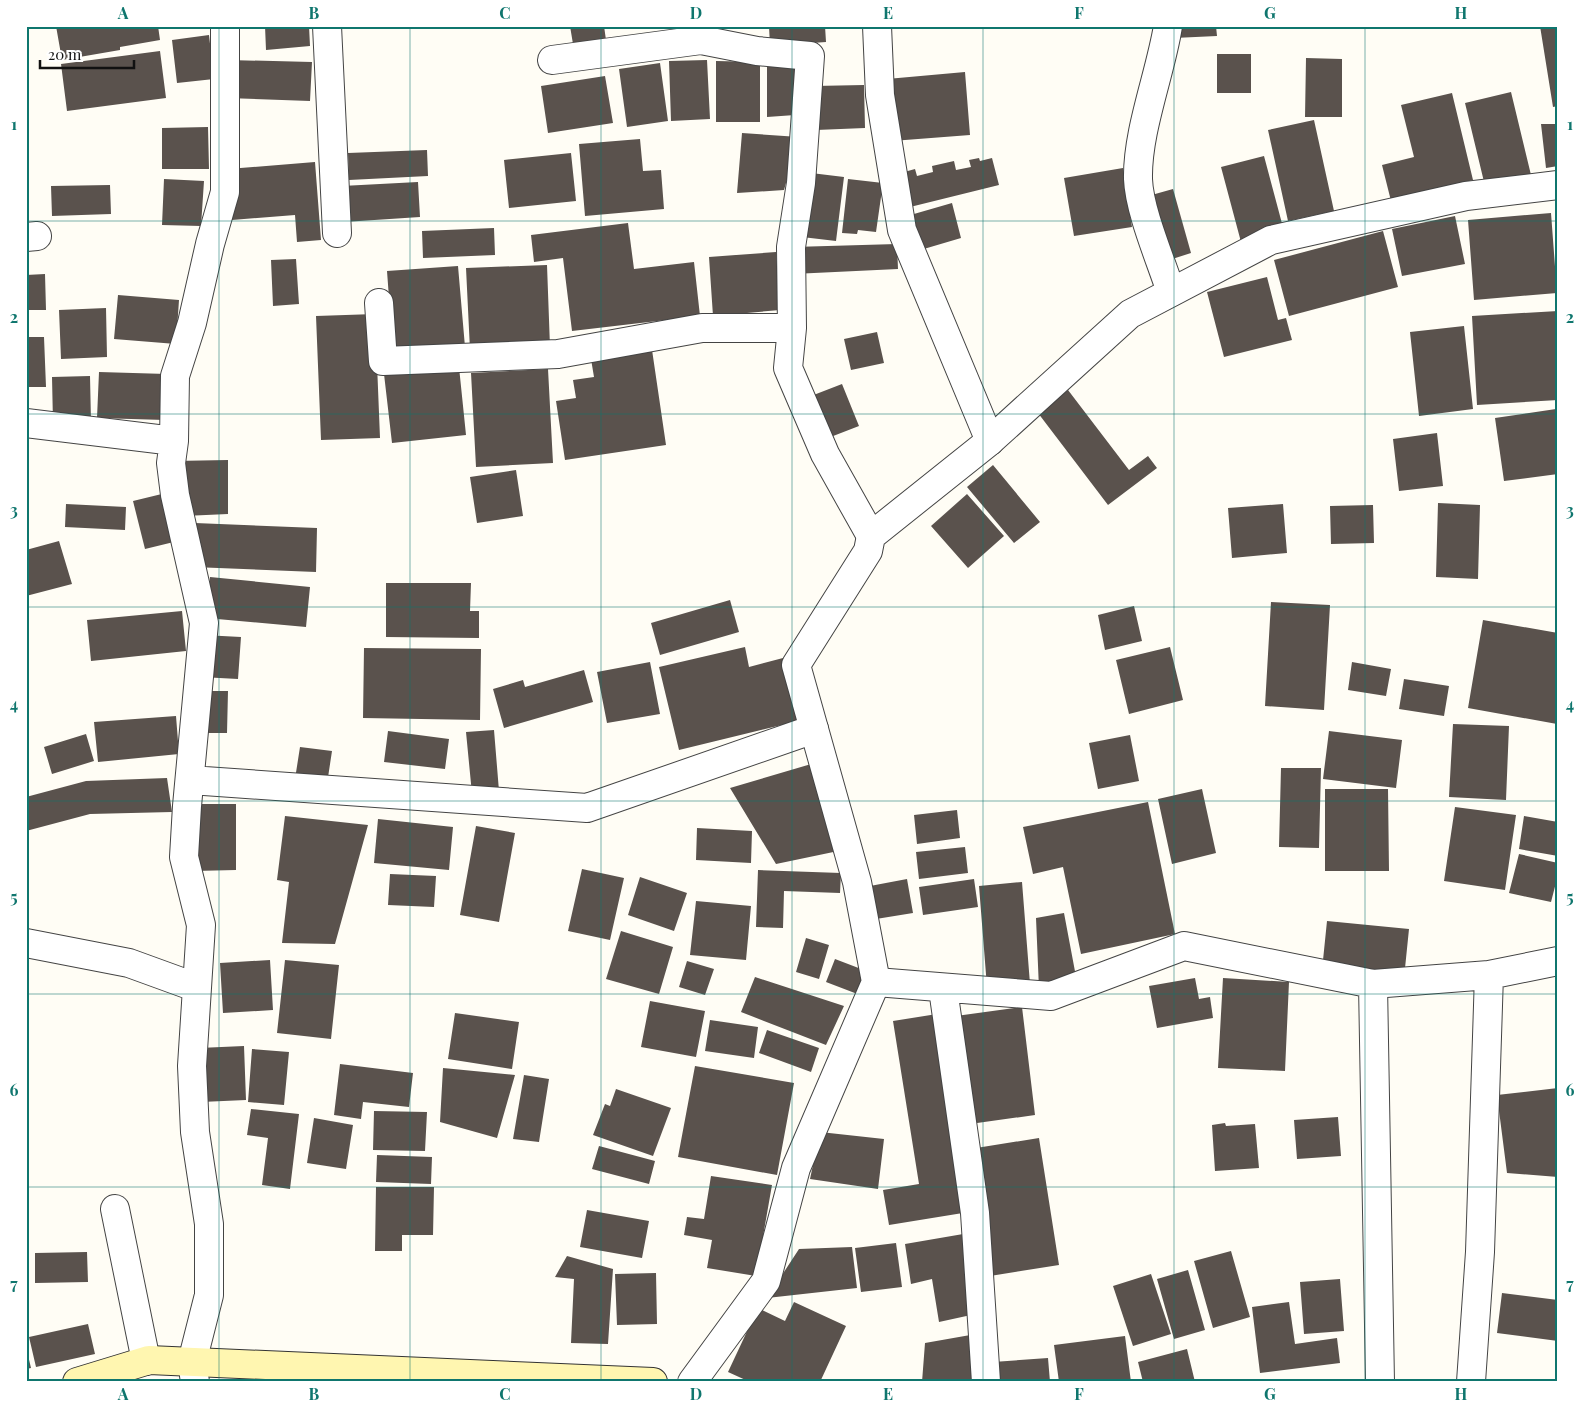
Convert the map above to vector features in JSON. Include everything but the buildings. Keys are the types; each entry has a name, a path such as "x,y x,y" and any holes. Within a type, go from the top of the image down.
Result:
{"main road":[{"path":"77,1382 146,1361 193,1372 653,1382"}],"street":[{"path":"193,1372 209,1295 209,1224 195,1132 192,1066 195,987 201,925 184,858 186,806 204,623 175,496 171,463 174,441 175,376 192,323 210,244 225,192 224,26"},
{"path":"327,26 337,233"},
{"path":"877,26 880,95 902,230 990,441"},
{"path":"1168,26 1139,154 1138,180 1140,197 1171,292"},
{"path":"552,60 701,40 758,51 810,56 802,183 791,247 792,328 788,368 825,454 871,536"},
{"path":"692,1382 766,1281 796,1168 876,982 856,882 796,665 868,551 871,536 990,441 1130,314 1271,240 1466,196 1558,185"},
{"path":"379,303 384,361 558,354 702,328 792,328"},
{"path":"26,423 174,441"},
{"path":"190,780 587,808 814,729"},
{"path":"26,943 129,963 195,987"},
{"path":"876,982 943,989 1051,996 1184,946 1373,984 1490,976 1558,961"},
{"path":"1470,1382 1480,1252 1490,976"},
{"path":"1373,984 1380,1382"},
{"path":"943,989 975,1213 986,1382"},
{"path":"115,1209 146,1361"}]}
